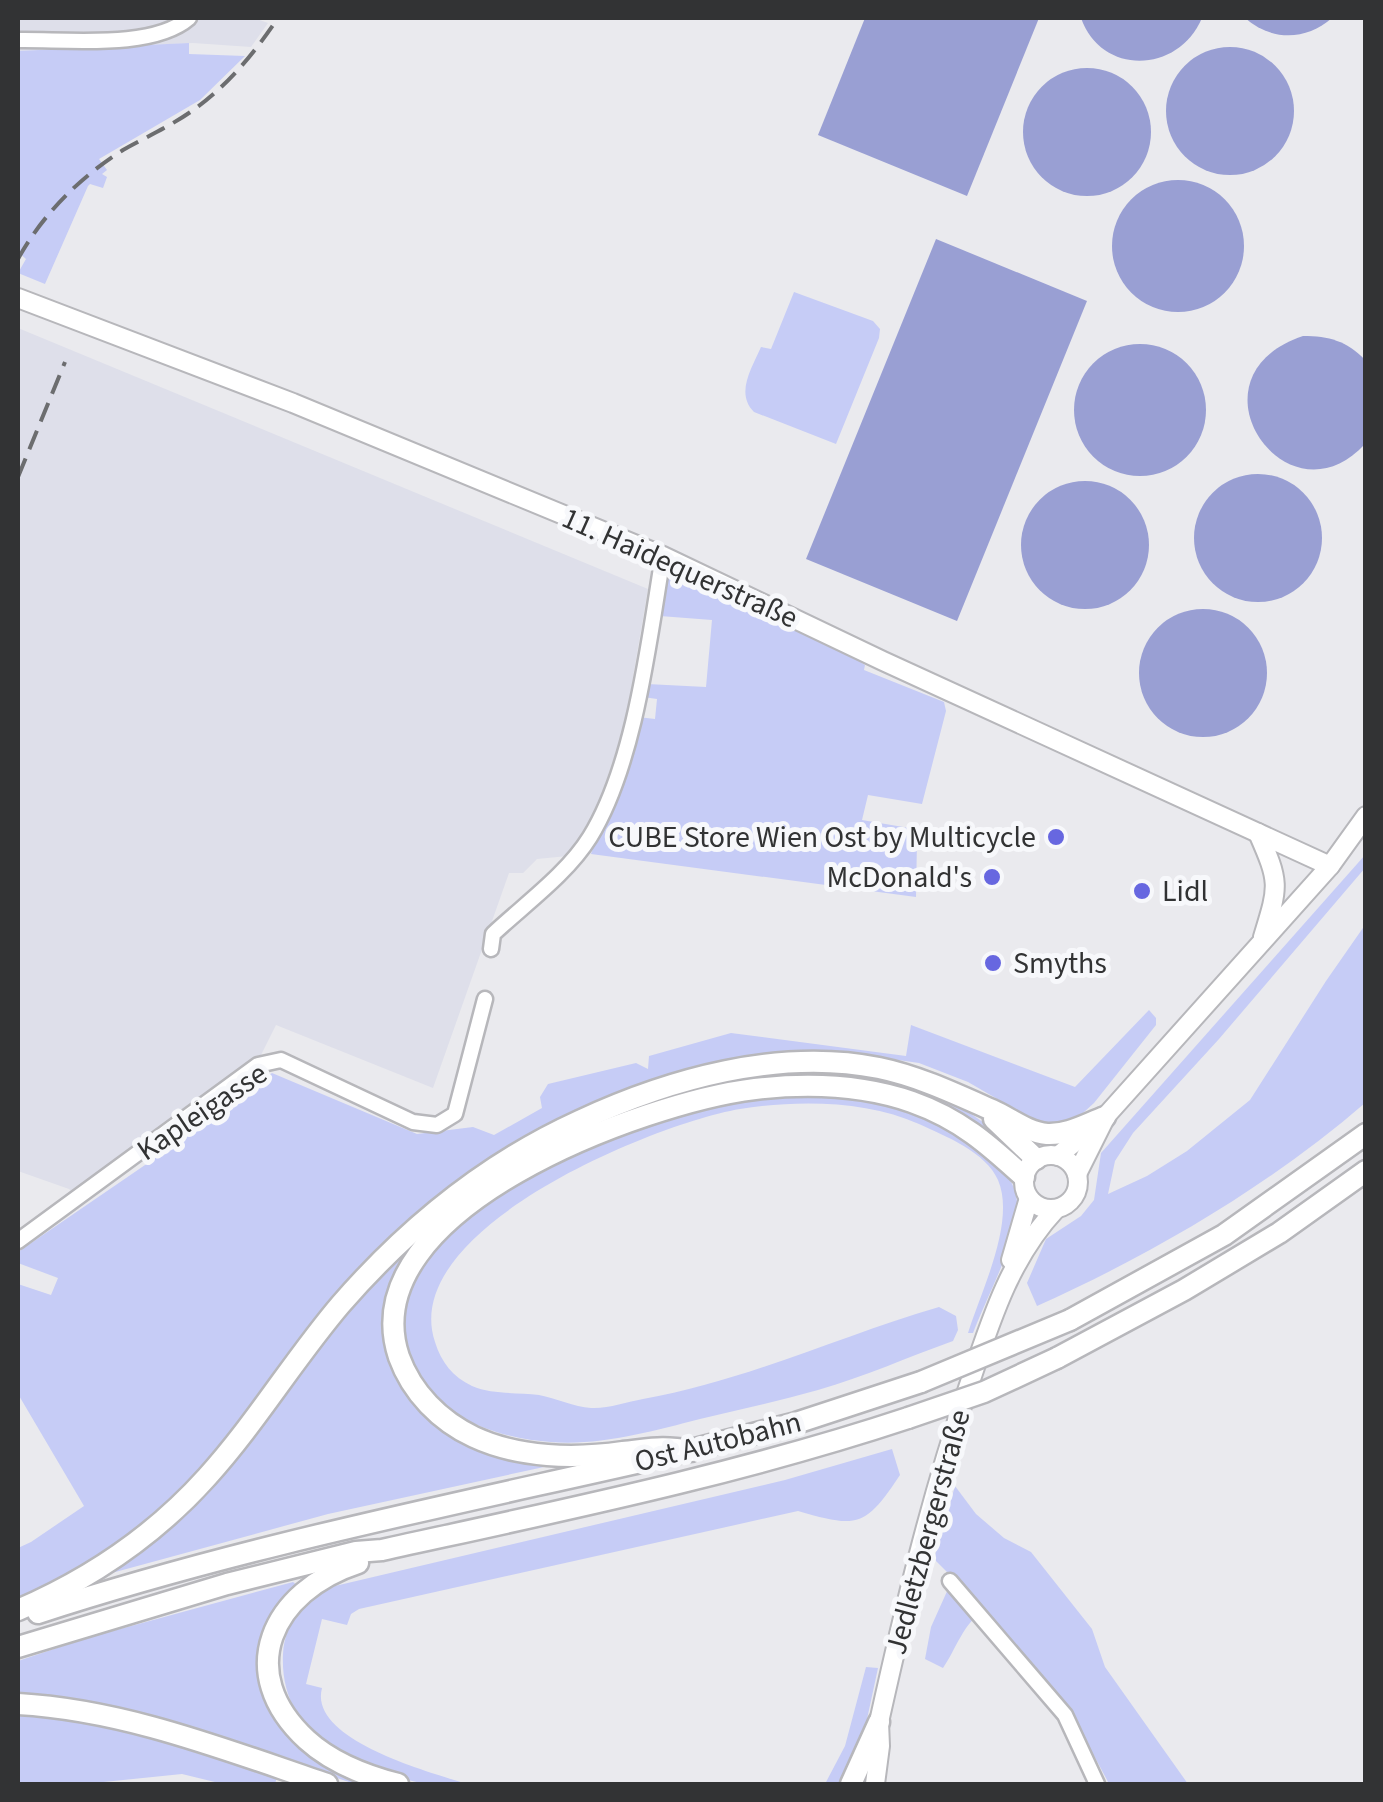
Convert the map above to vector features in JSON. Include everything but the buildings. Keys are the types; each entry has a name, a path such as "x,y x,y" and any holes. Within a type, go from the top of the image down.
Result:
{"highway":[{"path":"18,1610 56,1594 115,1558 164,1521 209,1475 340,1304 408,1233 484,1175 541,1140 606,1109 666,1087 738,1070 834,1063 880,1068 920,1080 1042,1133 1063,1133 1105,1118"},
{"path":"690,1451 660,1446 621,1453 546,1455 508,1450 475,1438 444,1420 421,1397 404,1371 394,1341 393,1310 402,1278 421,1248 452,1218 504,1180 564,1148 642,1116 752,1089 809,1085 865,1090 912,1102 959,1123 1030,1178"},
{"path":"973,1103 1030,1178"},
{"name":"Ost Autobahn","path":"18,1620 220,1558 690,1451 796,1423 921,1382 1070,1320 1224,1235 1366,1134"},
{"name":"Ost Autobahn","path":"18,1646 227,1584 356,1552 382,1550 694,1482 803,1452 984,1392 1058,1358 1184,1290 1279,1233 1366,1171"},
{"path":"382,1550 315,1582 295,1598 274,1630 270,1670 281,1709 309,1742 335,1760 398,1784"},
{"path":"18,1704 80,1710 151,1726 327,1784"},
{"path":"851,1784 860,1771 878,1722"}],"main road":[{"name":"11. Haidequerstraße","path":"18,298 293,403 663,556 1330,866"},
{"path":"1058,1156 1070,1162 1078,1183 1072,1200 1056,1209 1041,1208 1030,1178 1105,1118 1330,866 1366,816"},
{"path":"1258,832 1275,871 1275,896 1262,942"},
{"path":"1077,1174 1105,1118"},
{"name":"Jedletzbergerstraße","path":"874,1784 880,1746 878,1722 914,1567 952,1434 1006,1284 1030,1178"},
{"name":"Jedletzbergerstraße","path":"1006,1284 1036,1232 1056,1209"}],"street":[{"path":"18,40 129,38 176,28 189,18"},
{"path":"491,949 493,934 568,865 590,838 604,808 634,712 663,556"},
{"name":"Kapleigasse","path":"18,1241 258,1065 281,1060 413,1122 438,1126 455,1114 486,999"},
{"path":"950,1581 1065,1715 1096,1784"}],"shaded area":[{"path":"18,18 254,18 268,23 251,47 193,43 18,51"},
{"path":"865,18 1039,18 967,196 818,135"},
{"path":"1081,18 1202,18 1176,50 1141,61 1106,51 1091,37"},
{"path":"1245,18 1332,18 1311,31 1288,35 1266,31"},
{"path":"189,43 189,54 245,56 200,100 99,159 107,170 102,174 107,177 103,188 88,186 45,284 18,273 26,259 18,252 18,51"},
{"path":"1230,47 1254,52 1275,66 1289,87 1294,111 1289,135 1275,156 1254,170 1230,175 1206,170 1185,156 1171,135 1166,111 1171,87 1185,66 1206,52"},
{"path":"1087,68 1112,73 1132,87 1146,107 1151,132 1146,157 1132,177 1112,191 1087,196 1062,191 1042,177 1028,157 1023,132 1028,107 1042,87 1062,73"},
{"path":"1178,180 1203,185 1224,200 1239,221 1244,246 1239,271 1224,292 1203,307 1178,312 1153,307 1132,292 1117,271 1112,246 1117,221 1132,200 1153,185"},
{"path":"936,239 1087,301 957,621 806,559"},
{"path":"794,292 873,321 880,329 836,444 754,412 748,405 745,389 753,363 761,347 771,349"},
{"path":"18,328 648,589 625,724 597,809 568,856 537,859 523,873 509,873 433,1088 276,1025 259,1059 74,1194 18,1171"},
{"path":"1303,336 1337,341 1365,360 1365,444 1335,465 1305,469 1279,458 1259,437 1248,411 1250,382 1267,356"},
{"path":"1140,344 1165,349 1187,363 1201,385 1206,410 1201,435 1187,457 1165,471 1140,476 1115,471 1093,457 1079,435 1074,410 1079,385 1093,363 1115,349"},
{"path":"1258,474 1283,479 1303,493 1317,513 1322,538 1317,563 1303,583 1283,597 1258,602 1233,597 1213,583 1199,563 1194,538 1199,513 1213,493 1233,479"},
{"path":"1085,481 1110,486 1130,500 1144,520 1149,545 1144,570 1130,590 1110,604 1085,609 1060,604 1040,590 1026,570 1021,545 1026,520 1040,500 1060,486"},
{"path":"678,570 841,649 865,665 864,670 944,702 946,711 922,804 868,795 862,820 909,828 917,839 916,897 591,854 638,717 655,719 657,699 643,697 647,684 706,687 712,620 660,616 664,577"},
{"path":"1203,609 1228,614 1248,628 1262,648 1267,673 1262,698 1248,718 1228,732 1203,737 1178,732 1158,718 1144,698 1139,673 1144,648 1158,628 1178,614"},
{"path":"1365,855 1365,868 1133,1133 1115,1161 1108,1194 1187,1151 1250,1100 1365,925 1365,1103 1290,1162 1208,1216 1124,1264 1037,1306 1027,1283 1046,1239 1081,1216 1094,1200 1101,1153"},
{"path":"1149,1010 1156,1025 1094,1103 1073,1122 1055,1127 1035,1121 968,1082 919,1063 818,1054 711,1066 445,1194 175,1502 94,1565 18,1600 18,1548 84,1506 18,1394 18,1284 51,1295 58,1278 18,1263 18,1252 272,1073 417,1134 473,1127 494,1135 542,1108 540,1097 548,1084 636,1063 648,1069 649,1056 731,1033 906,1056 911,1025 1075,1087"},
{"path":"804,1068 881,1076 922,1088 967,1112 1021,1153 1014,1160 878,1086 631,1113 421,1241 398,1272 391,1293 421,1409 558,1464 328,1514 108,1574 393,1258 568,1132 686,1087"},
{"path":"799,1092 877,1100 926,1114 971,1138 1003,1169 1017,1199 1015,1228 973,1333 968,1333 995,1256 1003,1216 998,1180 984,1161 941,1134 877,1110 807,1103 762,1106 701,1118 652,1135 542,1188 493,1222 455,1260 434,1300 435,1342 449,1368 480,1389 539,1395 597,1408 718,1381 939,1307 956,1316 958,1330 953,1341 818,1390 645,1433 588,1442 532,1440 493,1431 456,1414 427,1388 407,1341 404,1321 408,1290 437,1244 462,1222 520,1180 600,1138 698,1109"},
{"path":"892,1449 900,1475 878,1505 858,1519 834,1520 798,1511 359,1609 351,1614 347,1625 322,1619 306,1684 322,1688 323,1707 334,1723 375,1751 467,1784 413,1781 356,1760 307,1726 290,1699 283,1662 288,1631 306,1604 335,1586 785,1480"},
{"path":"955,1486 976,1514 1004,1538 1031,1552 1092,1629 1105,1667 1188,1784 1109,1784 1068,1714 983,1612 965,1629 943,1668 925,1659 931,1627 953,1578 934,1559"},
{"path":"293,1582 297,1585 273,1618 278,1715 385,1784 355,1784 186,1728 18,1697 18,1661 87,1638"},
{"path":"866,1667 878,1668 861,1747 842,1784 825,1784 845,1746"},
{"path":"18,1714 58,1716 136,1729 277,1777 275,1784 223,1784 182,1774 84,1784 18,1784"}],"railway":[{"path":"18,259 38,227 77,185 123,150 178,120 208,98 241,66 278,18"},
{"path":"18,477 65,362"}],"place":[{"name":"CUBE Store Wien Ost by Multicycle","path":"1056,837"},
{"name":"McDonald's","path":"992,877"},
{"name":"Lidl","path":"1142,891"},
{"name":"Smyths","path":"993,963"}]}
